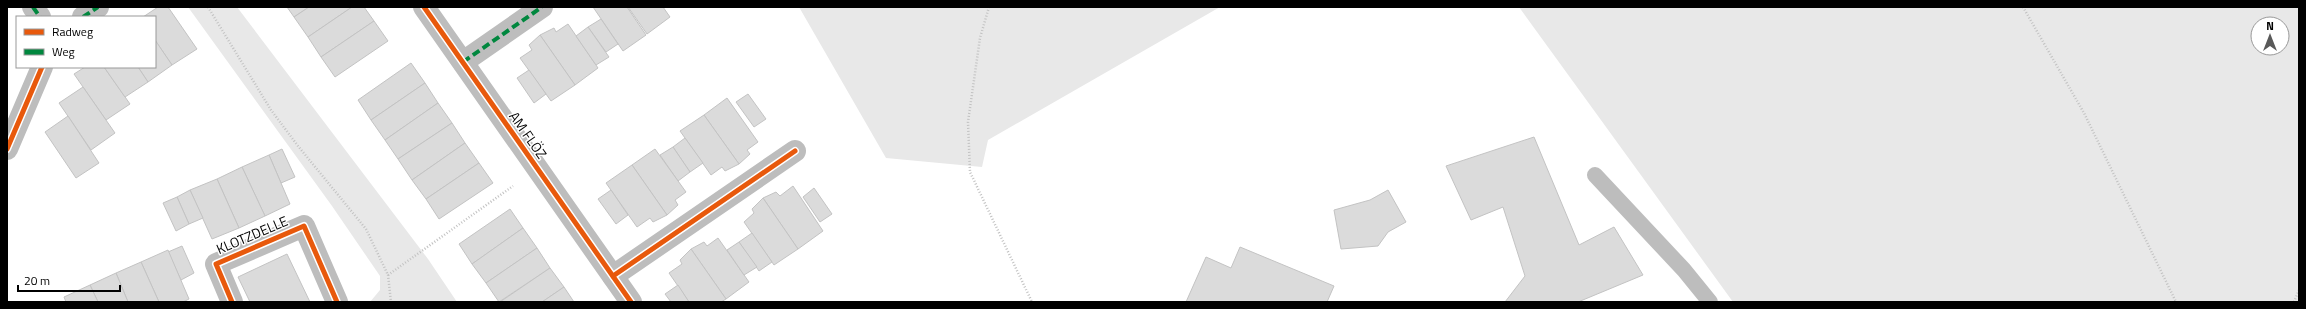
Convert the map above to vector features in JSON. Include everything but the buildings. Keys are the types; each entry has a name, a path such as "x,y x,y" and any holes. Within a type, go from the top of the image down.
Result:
{"street":[{"path":"33,7 39,16"},
{"path":"84,16 98,7"},
{"name":"AM FLÖZ","path":"424,7 631,302"},
{"path":"463,62 542,7"},
{"path":"7,149 42,68"},
{"path":"613,276 795,152"},
{"name":"KLOTZDELLE","path":"232,302 216,264 304,226 337,302"}],"lane":[{"path":"1595,175 1684,270 1710,302"}],"path":[{"path":"208,7 271,110 298,146 366,229 388,275 391,302"},
{"path":"989,7 980,38 968,122 970,172 1032,302"},
{"path":"2023,7 2084,112 2176,302"},
{"path":"388,275 537,169"},
{"path":"2294,302 2299,290"}],"shaded area":[{"path":"188,7 237,7 428,259 457,302 370,302 380,290 380,276 332,206"},
{"path":"799,7 1220,7 988,140 982,167 886,158"},
{"path":"1519,7 2299,7 2299,302 1733,302"}],"marked path":[{"path":"33,7 39,16"},
{"path":"84,16 98,7"},
{"path":"463,62 542,7"}],"cycle path":[{"path":"424,7 631,302"},
{"path":"7,149 42,68"},
{"path":"613,276 795,151"},
{"path":"232,302 216,264 304,226 337,302"}]}
